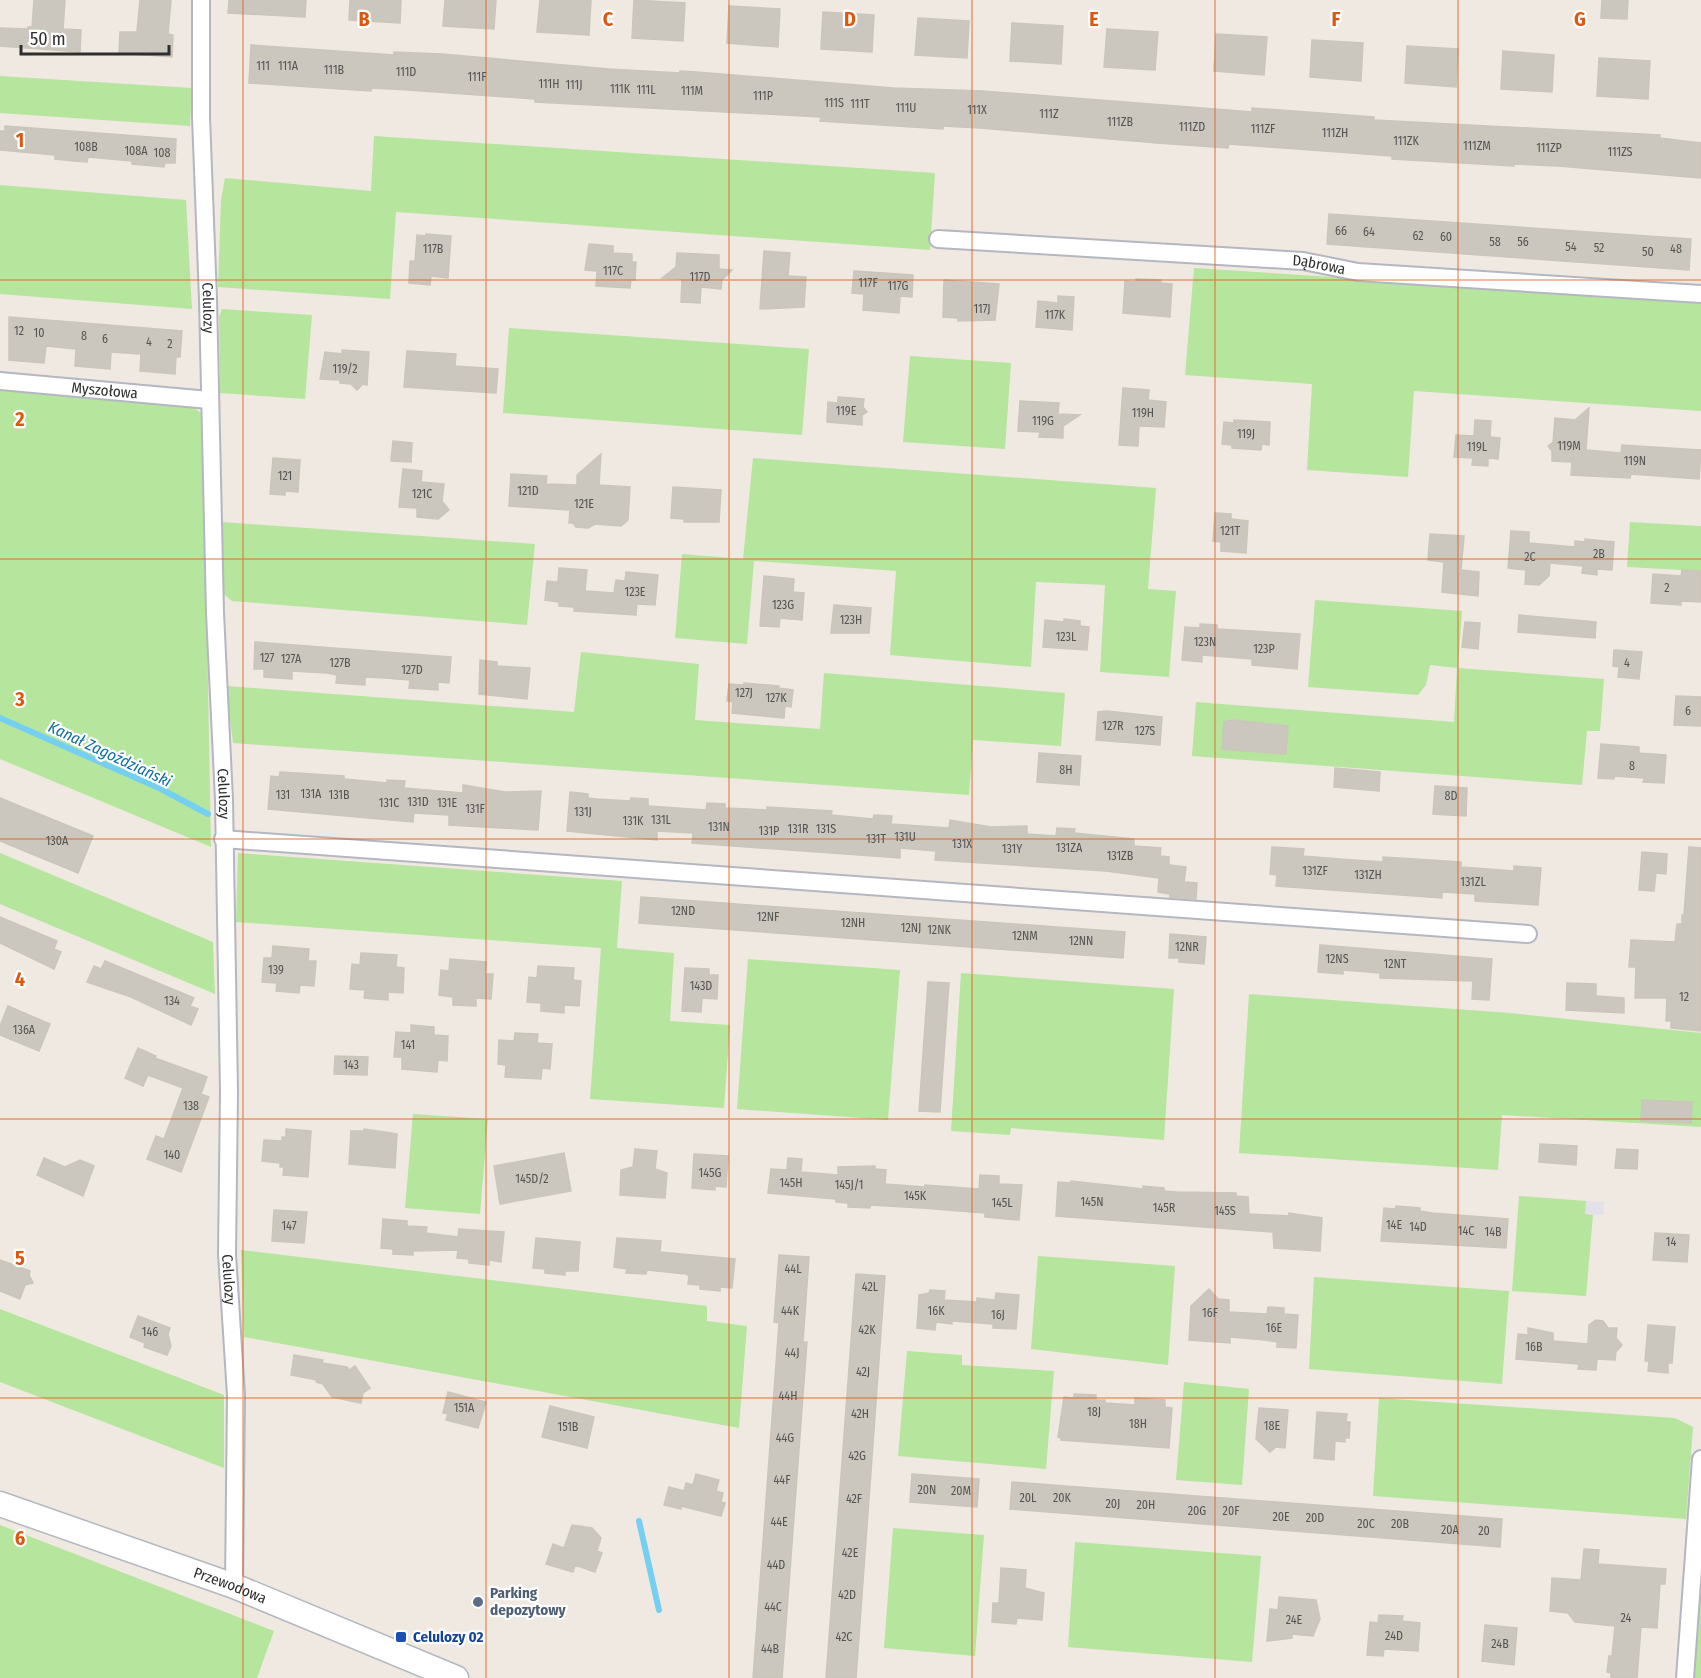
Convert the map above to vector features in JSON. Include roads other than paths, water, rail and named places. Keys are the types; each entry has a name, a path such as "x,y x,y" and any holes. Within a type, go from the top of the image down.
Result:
{"street":[{"name":"Celulozy","path":"201,0 201,117 229,1092 227,1254 236,1395 234,1586"},
{"name":"Dąbrowa","path":"938,239 1303,261 1358,272 1701,294"},
{"name":"Myszołowa","path":"0,381 209,400"},
{"path":"223,831 1528,934"},
{"path":"1685,1678 1701,1459"},
{"name":"Przewodowa","path":"0,1504 234,1586 456,1678"}],"waterway":[{"name":"Kanał Zagoździański","path":"0,718 159,788 208,814"},
{"name":"Kanał Zagoździański","path":"639,1521 659,1610"}],"place":[{"name":"Parking depozytowy","path":"478,1602"},
{"name":"Celulozy 02","path":"401,1637"}]}
